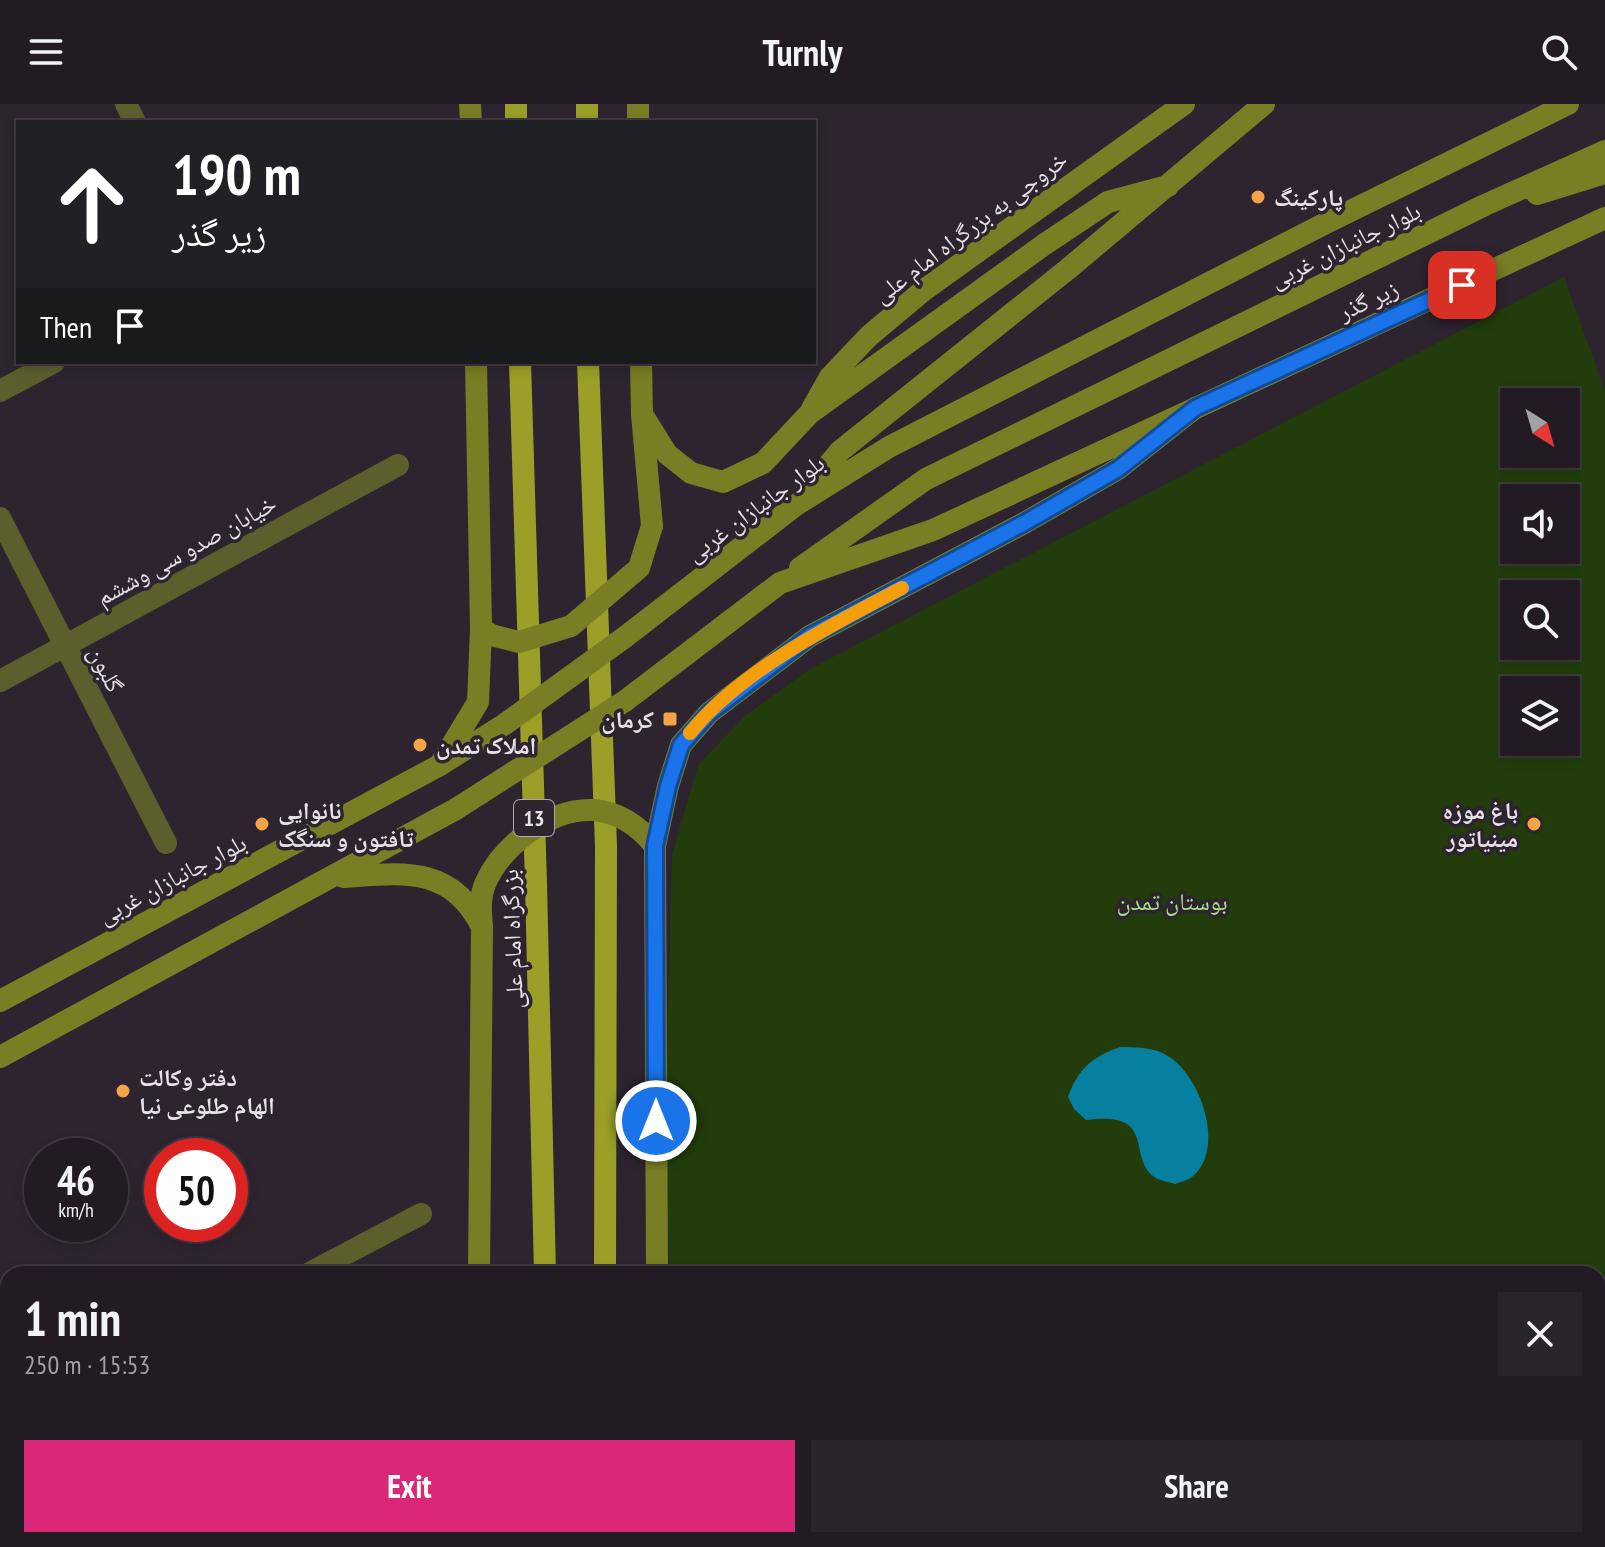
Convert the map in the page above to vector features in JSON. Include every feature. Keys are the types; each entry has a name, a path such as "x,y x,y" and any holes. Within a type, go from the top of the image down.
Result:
{"highway":[{"name":"بزرگراه امام علی","path":"520,364 545,1266"},
{"path":"588,364 606,846 605,1266"}],"main road":[{"name":"خروجی به بزرگراه امام علی","path":"810,413 830,377 869,336 924,290 1184,104"},
{"path":"796,505 840,451 1068,269 1264,104"},
{"name":"بلوار جانبازان غربی","path":"0,1001 440,765 505,724 625,637 796,505 889,447 1328,222 1568,104"},
{"name":"بلوار جانبازان غربی","path":"0,1057 456,809 625,701 780,583 926,479 1485,205 1605,151"},
{"path":"1485,205 1545,192 1605,173"},
{"path":"642,414 667,454 691,473 723,482 763,463 810,413 1108,202 1168,186"},
{"name":"زیر گذر","path":"1195,408 1605,218"},
{"path":"440,765 478,702 481,628 476,364"},
{"path":"481,628 491,635 519,642 571,626 639,568 652,526 642,414 641,364"},
{"path":"657,1266 655,846 681,745 709,713 810,636 1026,522 1118,469 1195,408"},
{"name":"بلوار جانبازان غربی","path":"780,583 933,530 1195,408"},
{"path":"479,1266 481,905 484,886 494,869 524,837 569,813 593,810 625,818 642,830 655,846"},
{"path":"333,877 416,874 433,878 467,902 482,927"}],"street":[{"path":"0,391 50,364"},
{"name":"خیابان صدو سی وششم","path":"0,681 398,465"},
{"name":"گلبون","path":"0,518 166,843"},
{"path":"323,1266 421,1214"}],"green space":[{"name":"بوستان تمدن","path":"1564,277 1605,391 1605,1266 669,1266 666,1102 672,855 698,765 745,716 810,669"}],"water":[{"path":"1120,1047 1144,1048 1168,1056 1180,1066 1199,1095 1208,1131 1208,1149 1202,1165 1190,1178 1175,1184 1156,1178 1142,1159 1132,1129 1123,1122 1109,1119 1086,1120 1074,1109 1068,1097 1081,1072 1101,1055"}],"slow traffic":[{"path":"690,733 746,682 810,636 902,588"}],"place":[{"name":"پارکینگ","path":"1258,197"},
{"name":"کرمان","path":"670,719"},
{"name":"املاک تمدن","path":"420,745"},
{"name":"نانوایی تافتون و سنگک","path":"262,824"},
{"name":"باغ موزه مینیاتور","path":"1534,824"},
{"name":"دفتر وکالت الهام طلوعی نیا","path":"123,1091"}],"route":[{"path":"656,1121 655,846 681,745 692,730 746,682 810,636 1026,522 1118,469 1195,408 1462,285"}]}
